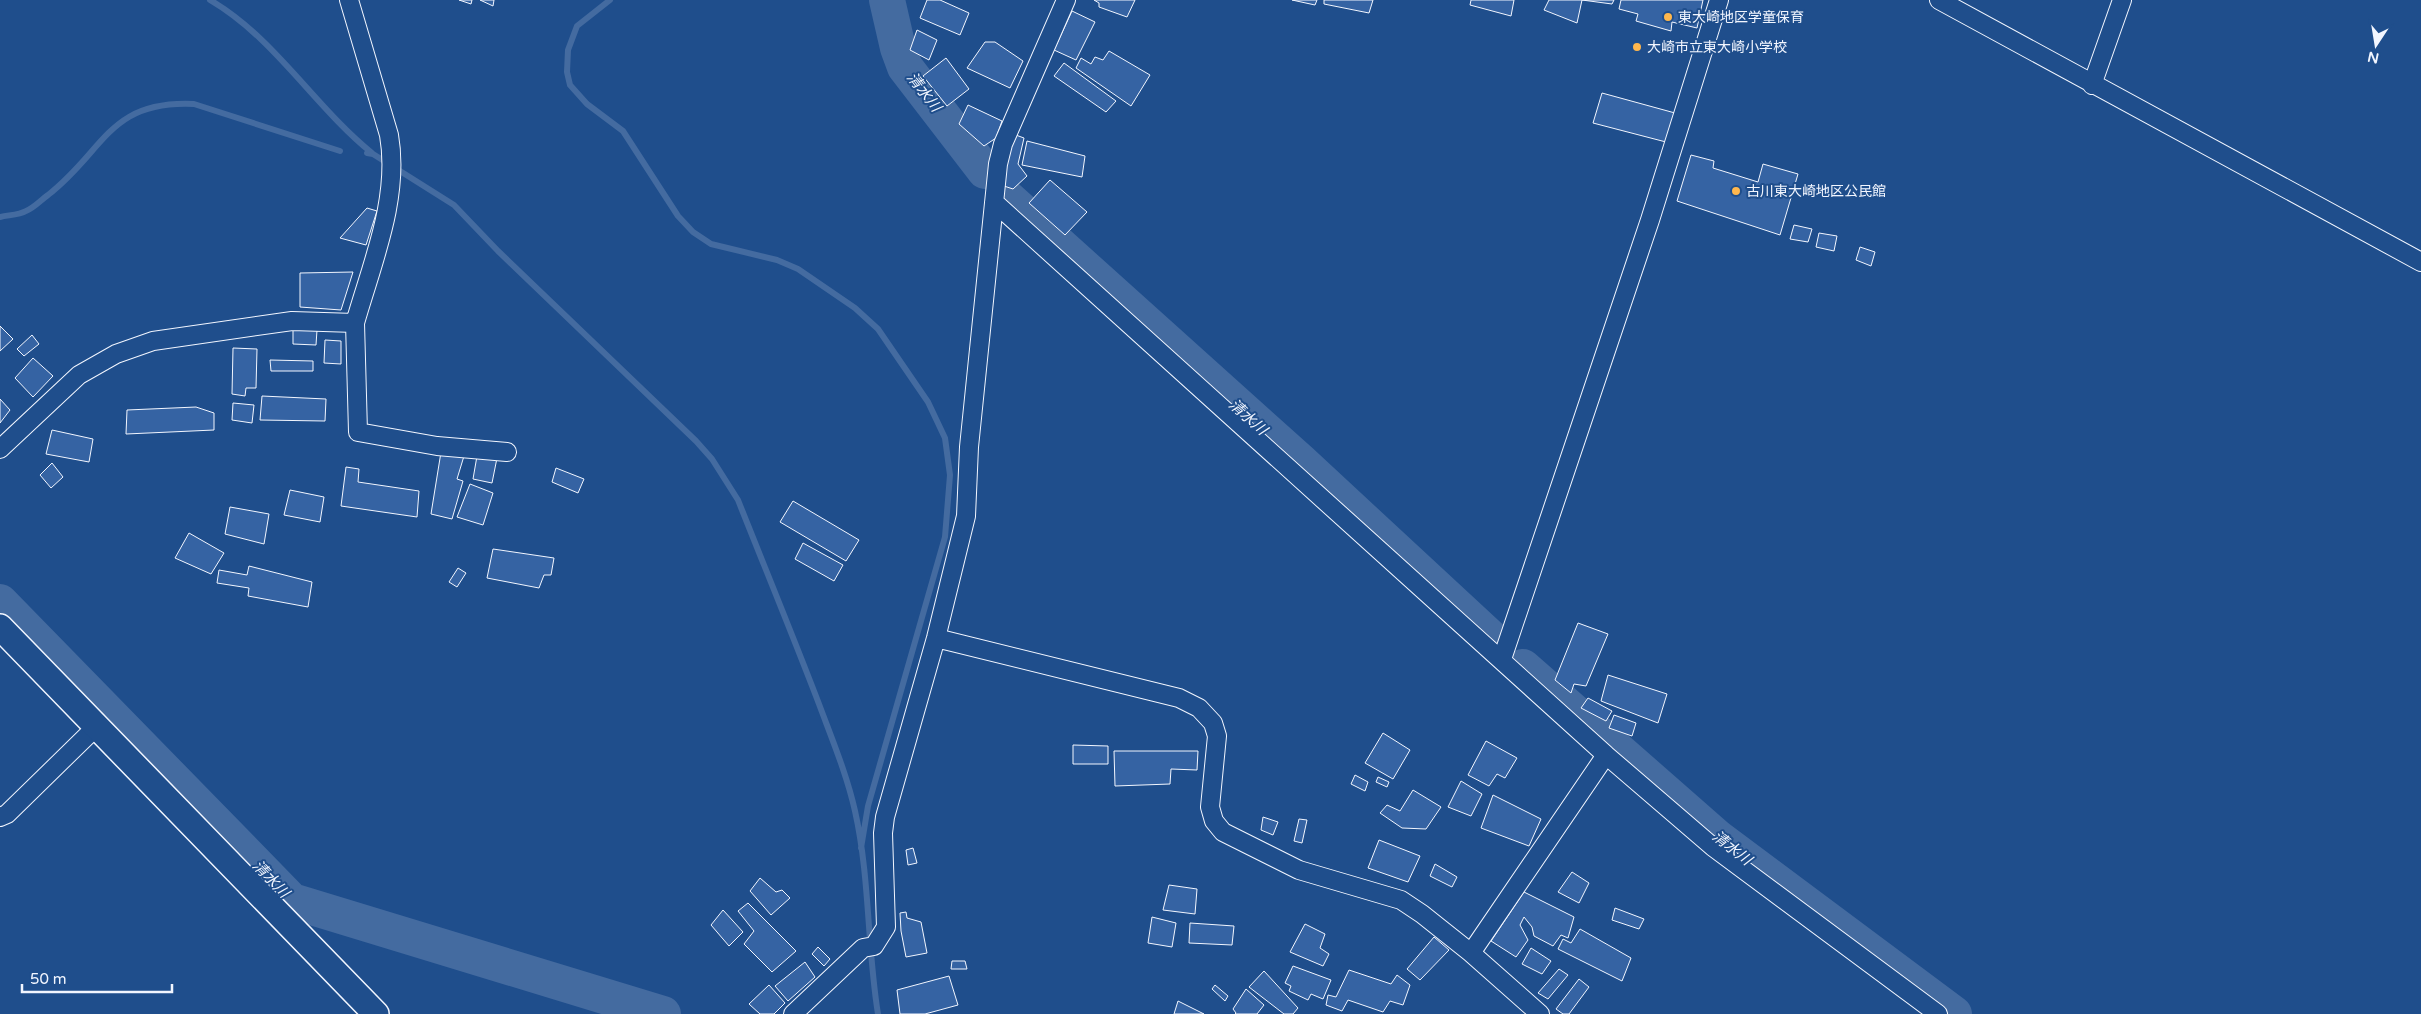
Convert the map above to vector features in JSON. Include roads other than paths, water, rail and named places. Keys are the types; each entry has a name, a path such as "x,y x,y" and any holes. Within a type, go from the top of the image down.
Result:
{"street":[{"path":"349,0 389,135 393,166 379,238 355,323 358,432 437,446 507,452"},
{"path":"793,1014 869,947 886,927 885,817 936,638 966,516 969,447 994,202 1003,144 1066,0"},
{"path":"1502,659 1650,220 1719,0"},
{"path":"1938,0 2421,262"},
{"path":"2092,85 2122,0"},
{"path":"994,202 1606,754 1714,847 1937,1014"},
{"path":"0,449 79,375 116,354 153,340 292,321 355,323"},
{"path":"0,627 376,1014"},
{"path":"936,638 1179,698 1199,708 1213,723 1217,736 1210,807 1214,821 1223,832 1299,870 1401,900 1422,914 1471,953 1540,1014"},
{"path":"0,817 7,814 96,727"},
{"path":"1471,953 1606,754"}],"waterway":[{"path":"210,0 255,33 331,115 372,153"},
{"path":"610,0 577,26 568,50 567,72 570,85 587,104 623,131 678,216 693,232 711,244 777,260 798,269 855,308 878,329 928,402 945,438 950,475 945,537 868,806 861,848"},
{"name":"清水川","path":"887,0 898,48 905,67 985,171"},
{"path":"0,217 20,213 35,206 67,178 110,132 125,119 143,110 165,105 194,104 340,151"},
{"path":"367,153 373,154 454,205 498,251 696,441 712,459 738,500 819,704 852,798 860,836 878,1014"},
{"name":"清水川","path":"1004,195 1301,462 1492,639"},
{"name":"清水川","path":"0,602 292,901 663,1014"},
{"name":"清水川","path":"1523,667 1718,838 1954,1014"}],"place":[{"name":"東大崎地区学童保育","path":"1668,17"},
{"name":"大崎市立東大崎小学校","path":"1637,47"},
{"name":"古川東大崎地区公民館","path":"1736,191"}]}
